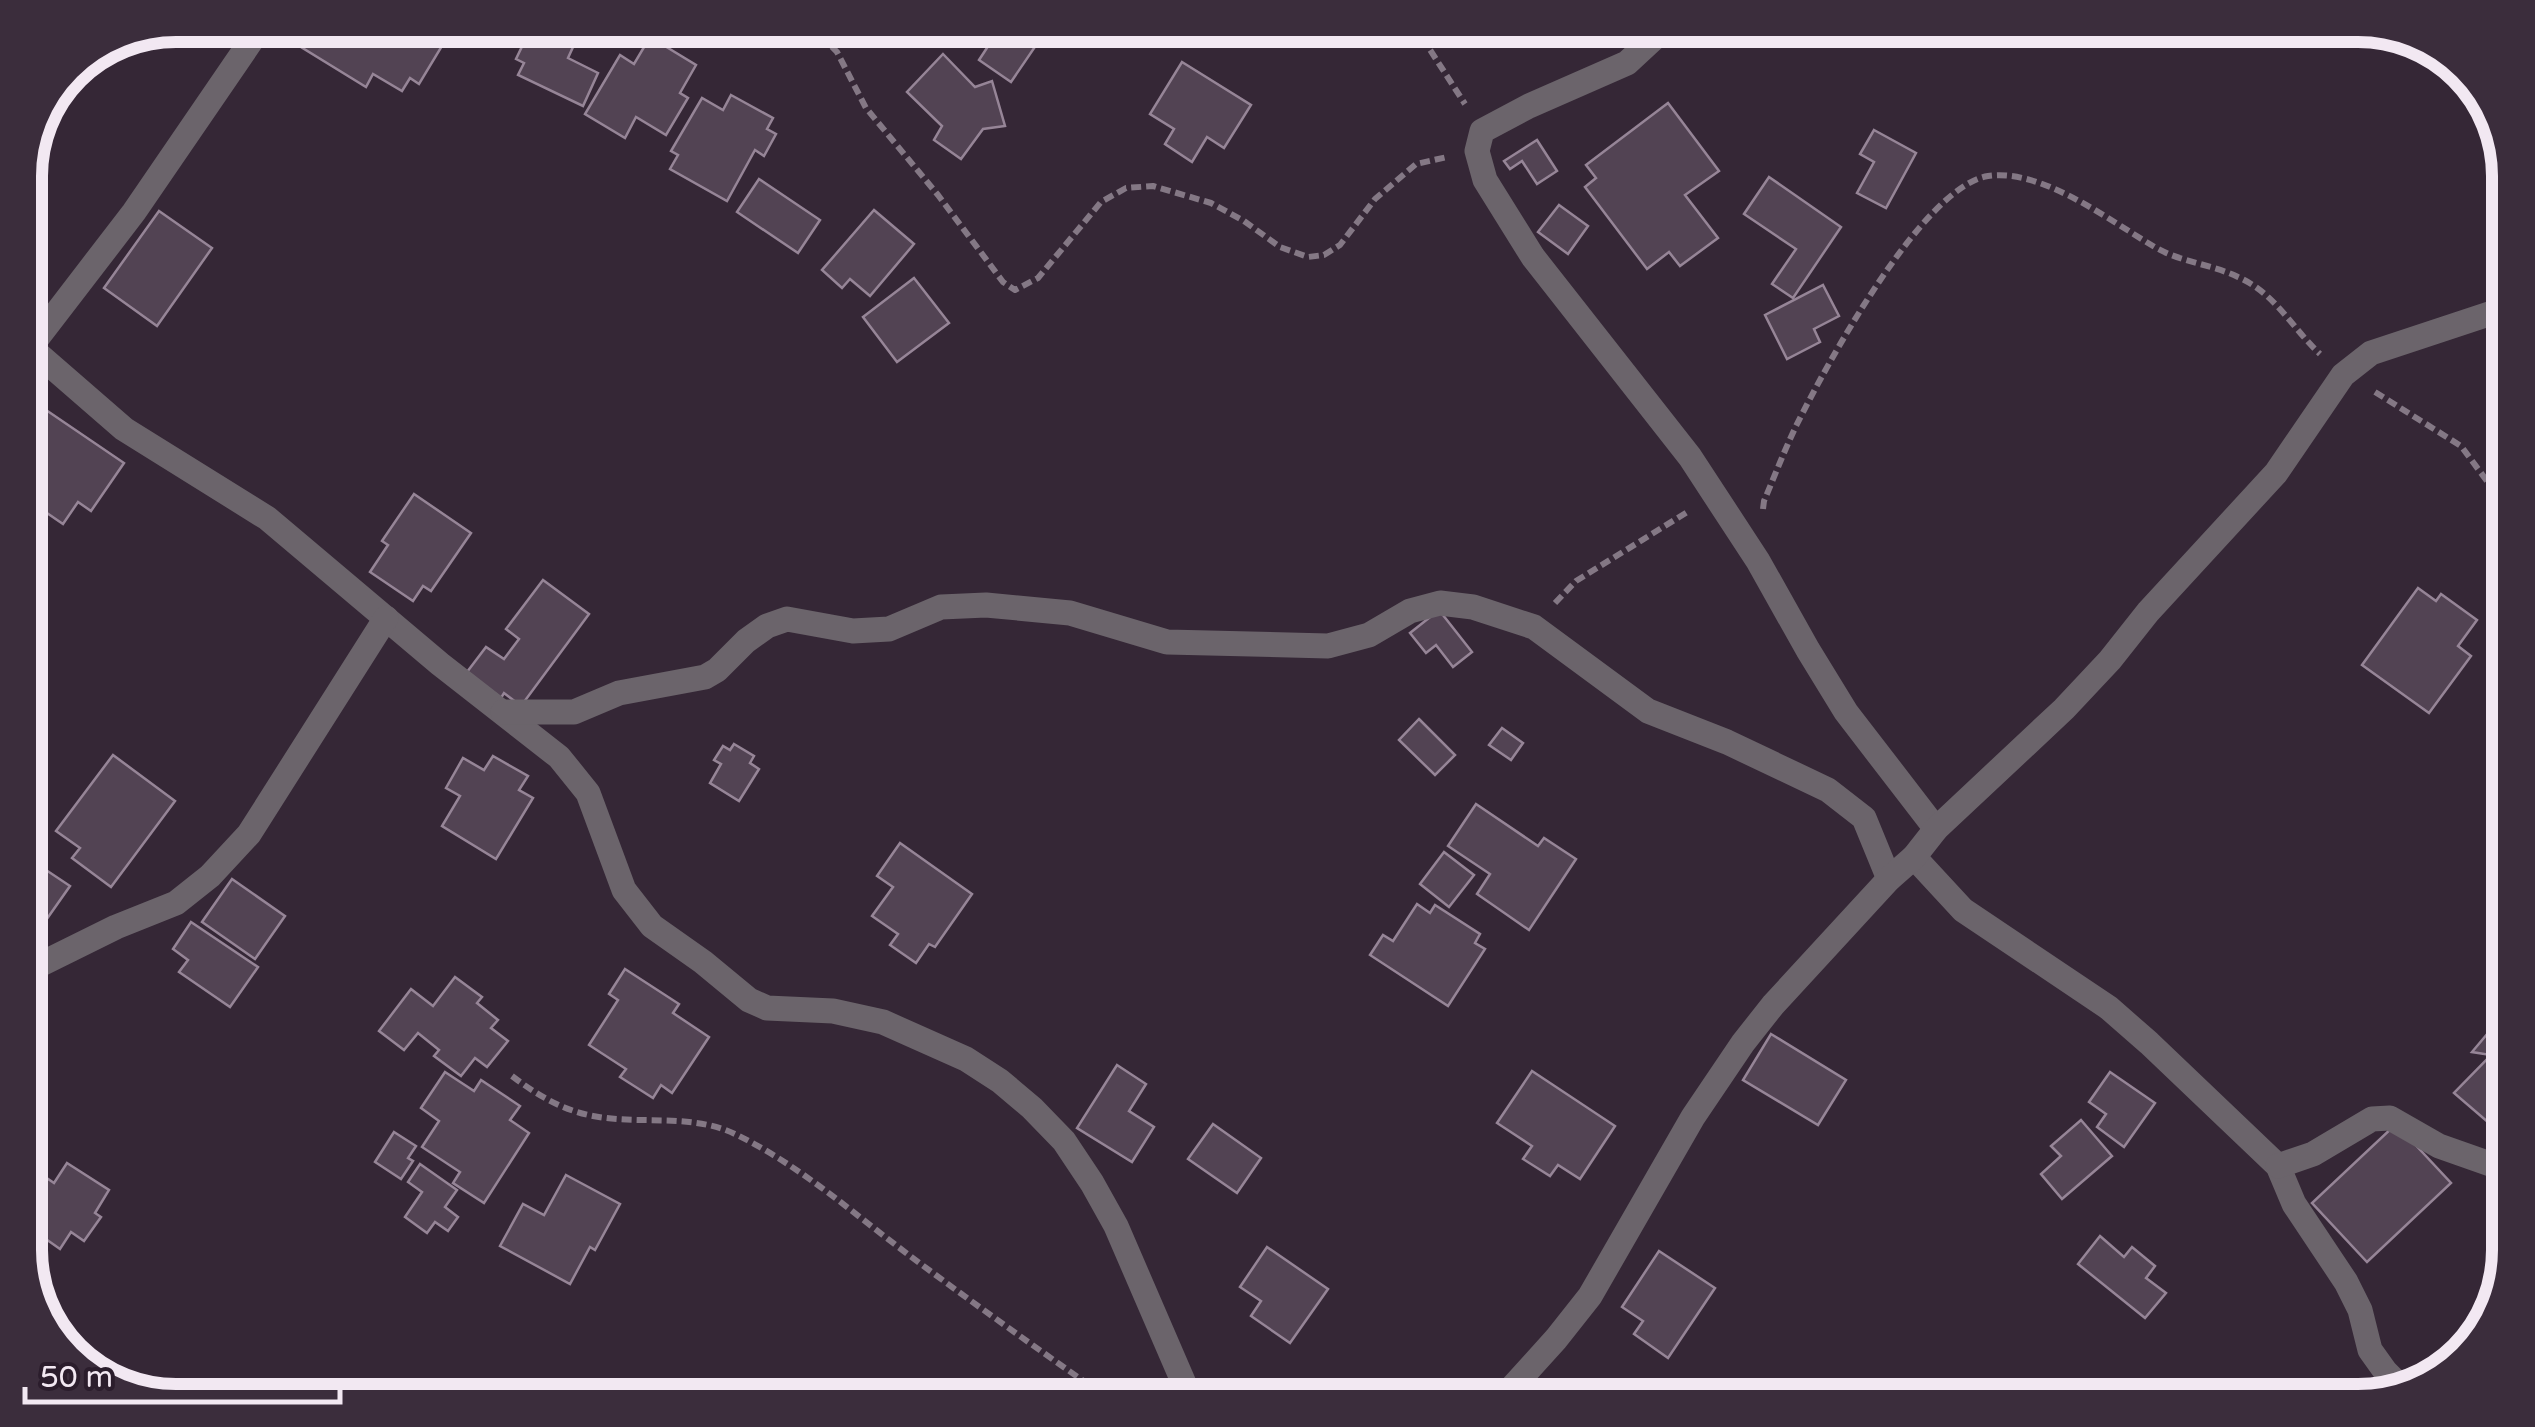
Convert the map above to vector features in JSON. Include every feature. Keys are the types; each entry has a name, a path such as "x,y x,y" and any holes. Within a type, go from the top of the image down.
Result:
{"street":[{"path":"43,328 134,212 250,43"},
{"path":"1649,43 1627,63 1528,106 1480,141 1485,180 1533,256 1690,456 1758,561 1846,712 1936,829"},
{"path":"1515,1384 1590,1296 1693,1116 1773,1005 1936,829 2064,709 2110,660 2148,612 2276,473 2343,374 2371,353 2492,313"},
{"path":"43,362 124,430 268,518 440,664 559,757 588,793 624,890 652,926 750,1000 767,1008 833,1011 884,1022 966,1060 1000,1081 1064,1140 1092,1183 1116,1226 1183,1384"},
{"path":"503,712 574,712 619,692 704,676 717,670 766,626 787,619 852,631 888,628 941,606 986,605 1070,613 1168,642 1328,646 1368,636 1410,611 1440,603 1473,606 1534,626 1648,711 1727,742 1828,790 1864,818 1889,880"},
{"path":"43,963 176,902 210,876 249,834 386,618"},
{"path":"1914,857 1963,910 2109,1008 2278,1166 2294,1204 2346,1282 2360,1310 2370,1350 2394,1380"},
{"path":"2278,1166 2313,1154 2372,1119 2390,1118 2439,1146 2492,1165"}],"path":[{"path":"828,43 866,108 1003,282 1015,290 1038,278 1101,202 1126,188 1153,186 1211,203 1280,246 1308,257 1340,245 1375,198 1416,164 1480,141 1424,43"},
{"path":"1758,561 1764,501 1797,424 1832,360 1884,274 1926,221 1955,192 1986,176 2022,177 2066,194 2165,254 2238,276 2267,294 2306,341 2343,374 2461,446 2492,488"},
{"path":"1534,626 1576,580 1715,495"},
{"path":"512,1076 538,1096 568,1110 596,1117 694,1122 730,1132 764,1150 824,1189 1088,1384"}],"building":[{"path":"294,43 444,43 419,84 410,78 402,91 373,74 366,87"},
{"path":"524,43 565,43 573,47 568,58 598,73 583,106 518,75 524,63 516,59"},
{"path":"646,43 660,43 696,65 680,93 688,98 666,135 636,117 625,138 585,114 620,55 634,64"},
{"path":"990,43 1038,43 1011,82 979,60"},
{"path":"943,54 975,87 992,81 1005,126 983,129 961,159 934,140 942,126 907,92"},
{"path":"1182,62 1251,105 1224,148 1207,137 1192,162 1165,144 1174,129 1150,114"},
{"path":"731,95 773,118 767,129 776,134 764,156 755,150 727,201 670,169 678,155 671,151 702,98 723,110"},
{"path":"1668,103 1719,171 1685,195 1718,238 1680,266 1669,252 1647,269 1585,187 1596,178 1586,165"},
{"path":"1874,130 1916,153 1886,208 1857,193 1874,162 1860,154"},
{"path":"1537,140 1557,171 1537,184 1522,161 1510,169 1504,161"},
{"path":"1769,177 1841,227 1793,298 1772,284 1796,249 1744,214"},
{"path":"759,179 820,220 798,253 737,212"},
{"path":"1559,205 1588,226 1568,254 1538,232"},
{"path":"874,210 914,244 870,296 850,279 842,288 822,270"},
{"path":"159,211 212,248 157,326 104,288"},
{"path":"914,278 949,323 897,362 863,317"},
{"path":"1823,285 1839,316 1814,329 1820,342 1787,359 1765,315"},
{"path":"46,410 124,463 91,511 78,502 63,524 43,510"},
{"path":"414,494 471,533 431,591 423,586 413,601 370,572 388,545 382,541"},
{"path":"543,580 589,614 521,706 504,693 501,698 467,672 486,647 504,659 519,639 506,629"},
{"path":"2418,588 2436,601 2441,594 2477,620 2458,646 2471,656 2429,713 2362,665"},
{"path":"1439,610 1472,652 1453,667 1436,645 1426,653 1410,633"},
{"path":"1419,719 1455,755 1435,775 1399,740"},
{"path":"1502,728 1523,743 1511,760 1489,745"},
{"path":"734,744 754,756 750,763 759,769 739,801 710,783 721,764 714,760 723,746 730,750"},
{"path":"113,755 175,801 111,887 72,858 80,848 56,831"},
{"path":"493,756 528,776 519,790 533,798 496,859 442,826 460,796 446,788 463,758 484,770"},
{"path":"1476,804 1538,846 1544,838 1576,859 1529,930 1477,894 1490,874 1448,846"},
{"path":"900,843 972,894 935,947 929,944 916,963 890,945 898,934 872,916 893,887 877,876"},
{"path":"1444,852 1474,875 1449,907 1420,884"},
{"path":"43,868 70,886 43,924"},
{"path":"232,879 285,916 255,959 202,922"},
{"path":"1417,904 1430,913 1435,905 1480,934 1475,943 1485,949 1448,1006 1370,955 1383,935 1393,941"},
{"path":"191,922 258,967 230,1007 179,972 188,960 173,949"},
{"path":"625,969 679,1004 673,1013 709,1037 672,1093 661,1085 653,1098 620,1077 626,1069 589,1045 618,1000 609,994"},
{"path":"455,977 482,997 477,1003 498,1020 491,1028 508,1041 487,1067 475,1058 461,1076 434,1056 439,1050 418,1033 404,1050 379,1031 411,989 433,1006"},
{"path":"2492,1028 2492,1126 2454,1093 2491,1055 2472,1052"},
{"path":"1771,1034 1846,1080 1818,1125 1743,1080"},
{"path":"1117,1065 1146,1084 1129,1111 1154,1127 1132,1162 1077,1128"},
{"path":"1532,1071 1615,1126 1580,1179 1558,1165 1550,1176 1523,1159 1532,1146 1497,1123"},
{"path":"445,1072 474,1091 481,1080 520,1106 510,1120 529,1133 484,1203 453,1183 460,1172 422,1147 439,1121 421,1108"},
{"path":"2110,1072 2155,1103 2124,1147 2097,1127 2106,1114 2089,1102"},
{"path":"2081,1120 2112,1156 2062,1199 2041,1174 2061,1156 2051,1146"},
{"path":"1213,1124 1261,1158 1237,1193 1188,1159"},
{"path":"2396,1124 2451,1183 2367,1262 2312,1203"},
{"path":"394,1132 416,1146 408,1158 413,1161 401,1179 375,1162"},
{"path":"67,1163 109,1190 95,1213 101,1217 84,1241 71,1232 60,1249 43,1237 43,1175 54,1183"},
{"path":"420,1164 457,1190 445,1207 458,1217 448,1231 435,1222 427,1233 405,1217 422,1192 408,1182"},
{"path":"566,1175 620,1204 595,1250 590,1247 570,1284 500,1246 523,1204 544,1215"},
{"path":"2100,1236 2124,1257 2132,1247 2155,1266 2146,1278 2166,1293 2145,1318 2078,1264"},
{"path":"1267,1247 1328,1289 1290,1343 1251,1316 1261,1301 1240,1287"},
{"path":"1659,1251 1715,1288 1668,1358 1634,1334 1643,1321 1622,1307"}]}
